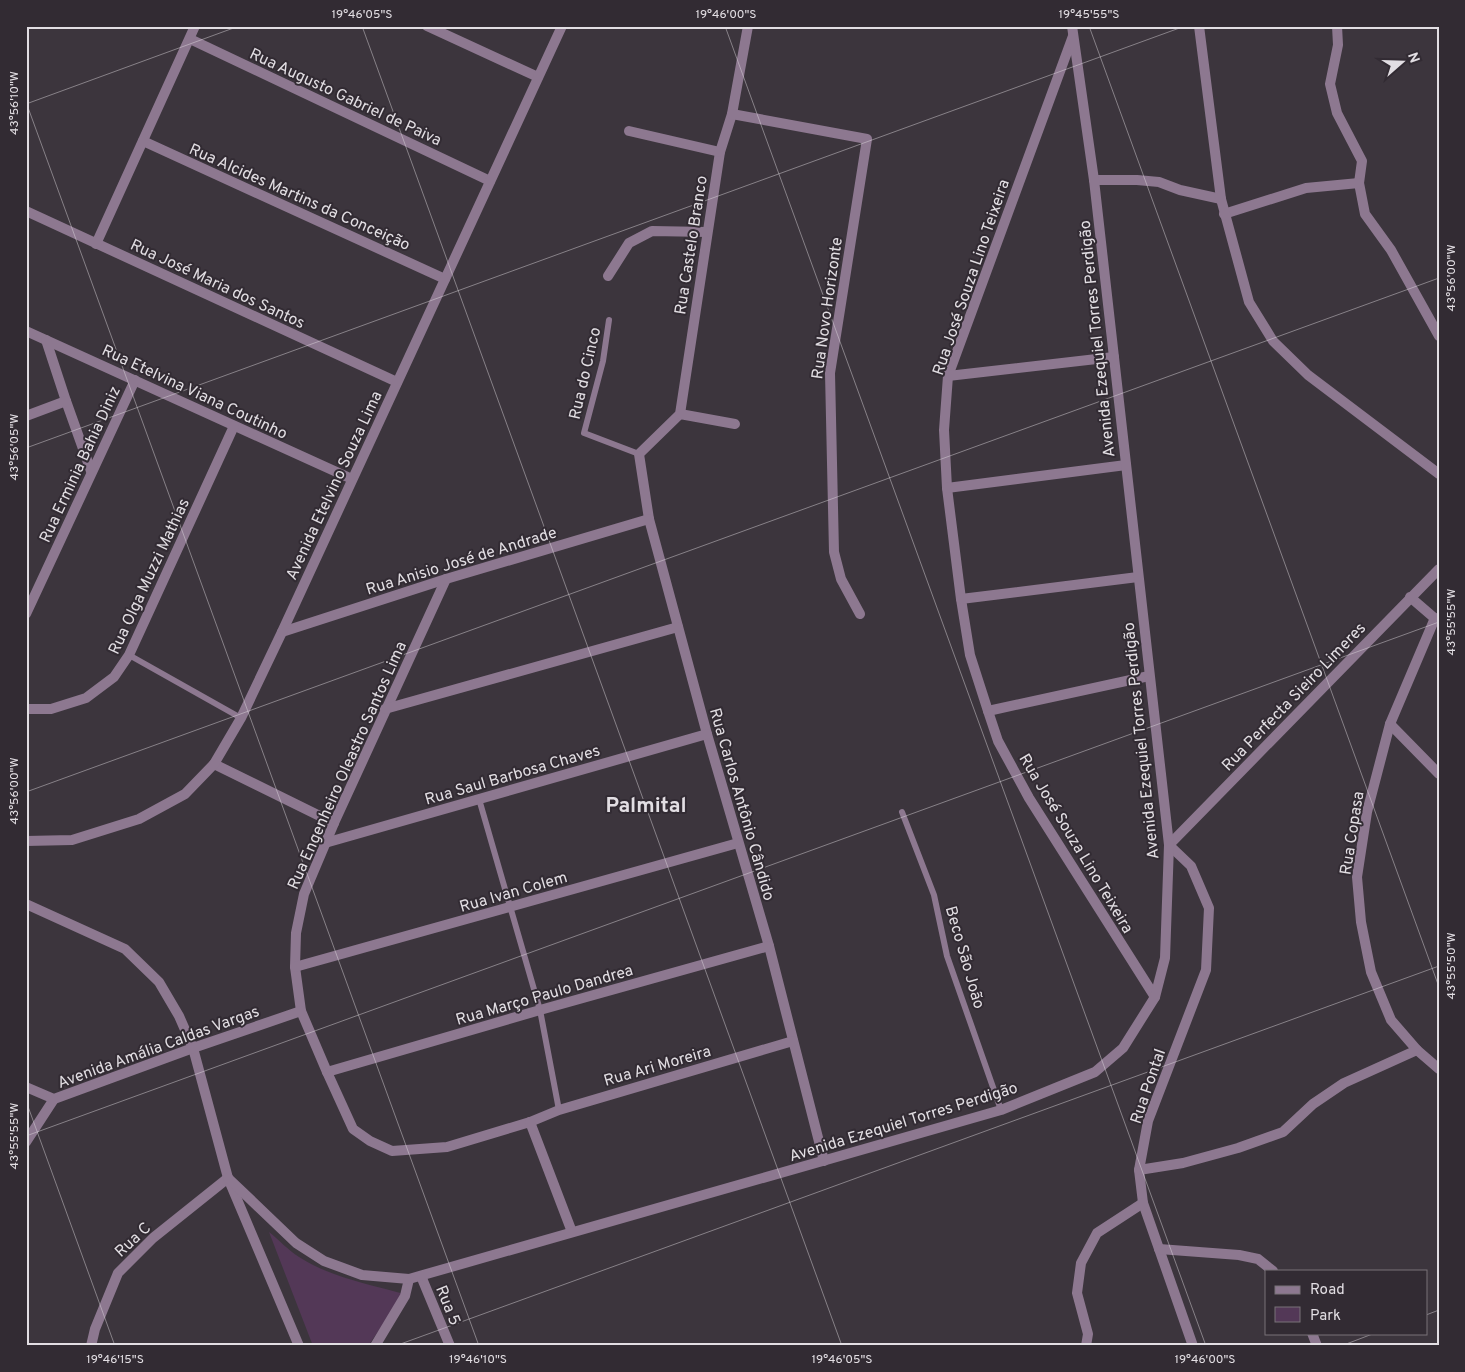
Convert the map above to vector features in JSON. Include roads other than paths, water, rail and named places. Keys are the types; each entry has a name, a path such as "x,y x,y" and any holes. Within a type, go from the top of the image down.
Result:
{"street":[{"path":"96,244 195,26"},
{"name":"Avenida Etelvino Souza Lima","path":"26,842 72,840 139,819 185,794 214,764 241,718 282,632 562,26"},
{"name":"Rua Castelo Branco","path":"680,414 706,232 720,152 732,114 748,26"},
{"path":"1199,26 1221,199 1249,302 1273,341 1308,375 1439,474"},
{"path":"1337,26 1338,45 1330,84 1337,113 1362,161 1359,183 1365,214 1390,250 1439,336"},
{"path":"430,27 538,77"},
{"name":"Avenida Ezequiel Torres Perdigão","path":"228,1178 296,1243 324,1261 362,1275 409,1279 1001,1110 1095,1072 1123,1048 1155,997 1165,958 1169,845 1094,180 1073,31"},
{"name":"Rua José Souza Lino Teixeira","path":"1073,31 948,376 944,430 947,488 970,654 998,741 1029,798 1155,997"},
{"name":"Rua Augusto Gabriel de Paiva","path":"190,38 490,181"},
{"name":"Rua Novo Horizonte","path":"732,114 867,139 830,373 834,552 841,579 860,614"},
{"path":"629,131 720,152"},
{"name":"Rua Alcides Martins da Conceição","path":"143,141 445,279"},
{"path":"1094,180 1158,182 1180,190 1221,199"},
{"path":"1224,214 1306,188 1359,183"},
{"name":"Rua José Maria dos Santos","path":"26,211 397,382"},
{"path":"608,276 629,243 652,231 706,232"},
{"name":"Rua Etelvina Viana Coutinho","path":"26,331 352,479"},
{"path":"46,340 91,471"},
{"path":"948,376 1114,357"},
{"name":"Rua Erminia Bahia Diniz","path":"26,614 135,380"},
{"path":"26,416 66,401"},
{"path":"639,454 680,414 736,424"},
{"name":"Rua Olga Muzzi Mathias","path":"26,709 51,709 86,698 114,678 129,655 234,426"},
{"name":"Rua Carlos Antônio Cândido","path":"639,454 649,519 707,734 769,946 824,1161"},
{"path":"947,488 1126,465"},
{"name":"Rua Anisio José de Andrade","path":"282,632 446,579 649,519"},
{"name":"Rua Perfecta Sieiro Limeres","path":"1169,845 1439,568"},
{"path":"961,599 1138,577"},
{"name":"Rua Engenheiro Oleastro Santos Lima","path":"446,579 325,842 304,894 296,933 295,967 301,1011 353,1129 370,1141 392,1151 447,1147"},
{"path":"1410,597 1437,620"},
{"name":"Rua Copasa","path":"1437,620 1390,724 1368,812 1357,877 1361,922 1371,972 1391,1020 1418,1050 1439,1069"},
{"path":"385,709 678,627"},
{"path":"988,710 1149,676"},
{"path":"1390,724 1439,774"},
{"name":"Rua Saul Barbosa Chaves","path":"325,842 707,734"},
{"path":"214,764 334,823"},
{"name":"Rua Ivan Colem","path":"295,967 738,843"},
{"name":"Rua Pontal","path":"1169,845 1191,866 1209,908 1206,970 1148,1122 1139,1170 1143,1203 1193,1346"},
{"path":"26,904 125,949 159,982 179,1016 192,1048 228,1178 299,1346"},
{"name":"Rua Março Paulo Dandrea","path":"327,1072 769,946"},
{"name":"Avenida Amália Caldas Vargas","path":"26,1087 54,1099 192,1048 301,1011"},
{"name":"Rua Ari Moreira","path":"447,1147 530,1122 559,1110 793,1041"},
{"path":"1139,1170 1183,1162 1238,1148 1283,1132 1313,1104 1344,1083 1418,1050"},
{"path":"26,1142 54,1099"},
{"path":"530,1122 572,1232"},
{"name":"Rua C","path":"91,1346 95,1329 118,1273 153,1238 228,1178"},
{"path":"1086,1346 1088,1334 1077,1294 1080,1263 1097,1233 1143,1203"},
{"path":"1159,1250 1239,1255 1258,1259 1272,1270"},
{"name":"Rua 5","path":"421,1276 450,1346"},
{"path":"375,1346 405,1296 409,1279"},
{"path":"1312,1334 1317,1346"}],"lane":[{"name":"Rua do Cinco","path":"609,320 603,361 584,433 639,454"},
{"path":"129,655 241,718"},
{"path":"479,799 540,1010 559,1110"},
{"name":"Beco São João","path":"902,812 934,896 947,956 1001,1110"}],"district":[{"name":"Palmital","path":"646,805"}]}
